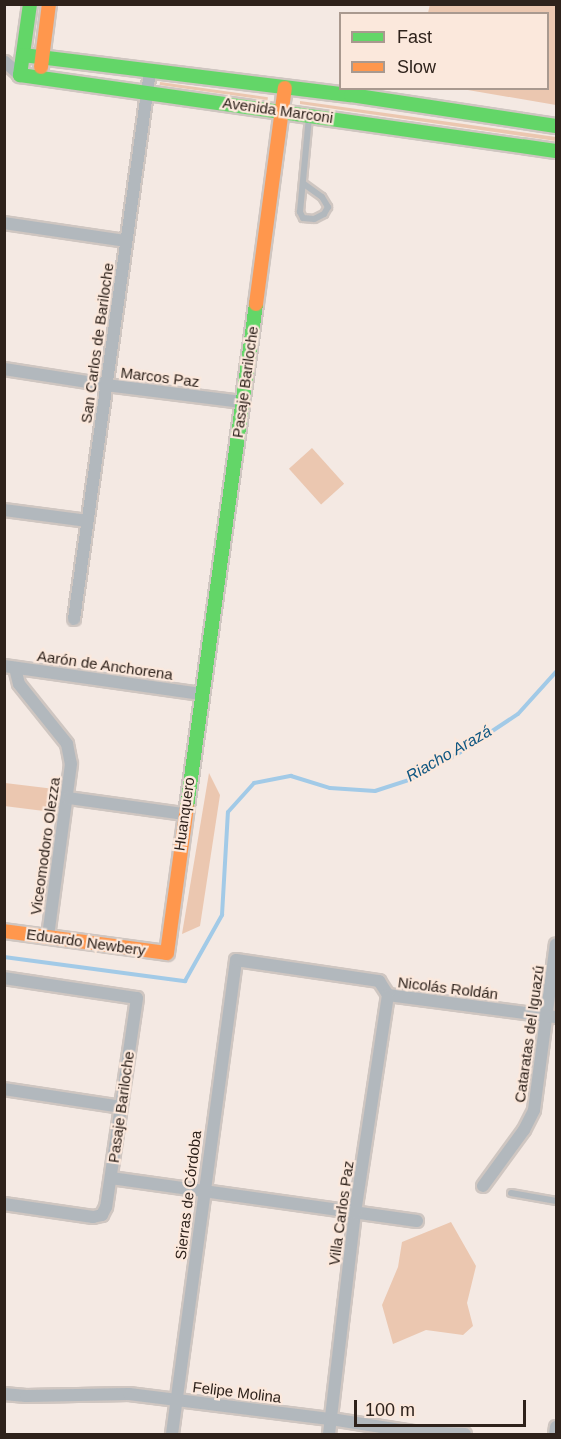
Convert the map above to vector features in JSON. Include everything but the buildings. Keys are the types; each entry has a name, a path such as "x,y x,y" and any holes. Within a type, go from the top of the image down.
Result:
{"main road":[{"path":"20,75 30,4"},
{"path":"39,78 49,4"},
{"name":"Avenida Marconi","path":"23,55 285,88 556,126"},
{"name":"Avenida Marconi","path":"20,75 282,110 556,151"},
{"name":"Pasaje Bariloche","path":"203,676 285,88"},
{"name":"Huanquero","path":"166,953 203,676"},
{"name":"Eduardo Newbery","path":"4,931 166,953"}],"street":[{"name":"Avenida Marconi","path":"20,75 5,62 23,55"},
{"name":"San Carlos de Bariloche","path":"74,619 150,71"},
{"path":"4,223 126,241"},
{"name":"Marcos Paz","path":"4,369 106,385 242,402"},
{"path":"4,510 87,521"},
{"name":"Aarón de Anchorena","path":"10,667 201,694"},
{"name":"Viceomodoro Olezza","path":"10,667 19,684 67,744 71,764 48,937"},
{"path":"68,798 184,814"},
{"name":"Cataratas del Iguazú","path":"483,1186 524,1131 534,1110 552,1016 556,944"},
{"name":"Nicolás Roldán","path":"236,960 379,981 388,995 552,1016"},
{"name":"Sierras de Córdoba","path":"172,1434 236,960"},
{"name":"Pasaje Bariloche","path":"4,978 137,998 111,1178 106,1207 102,1215 93,1217 4,1204"},
{"name":"Villa Carlos Paz","path":"329,1434 355,1213 388,995"},
{"path":"4,1089 121,1107"},
{"path":"111,1178 203,1193 417,1221"},
{"name":"Felipe Molina","path":"4,1394 26,1396 129,1394 331,1419 413,1432 465,1434"},
{"path":"555,1434 556,1427"}],"lane":[{"path":"304,184 322,197 328,207 324,214 314,219 303,218 300,212 309,114"},
{"path":"511,1193 556,1201"}],"shaded area":[{"path":"430,4 556,5 556,105 468,90 549,90 549,12 428,12"},
{"path":"160,82 268,97 268,100 160,85"},
{"path":"300,101 556,137 556,141 300,104"},
{"path":"312,448 344,484 321,504 289,469"},
{"path":"209,773 220,795 200,926 182,934"},
{"path":"5,783 55,789 52,812 4,806"},
{"path":"451,1222 476,1266 467,1303 473,1326 463,1335 426,1330 393,1344 382,1305 398,1267 402,1242"}],"waterway":[{"name":"Riacho Arazá","path":"4,957 185,981 222,915 228,812 254,783 291,776 330,788 375,791 409,780 456,755 518,714 556,672"}],"traffic: fast":[{"path":"30,4 20,75 556,151"},
{"path":"23,55 351,95 556,126"},
{"path":"187,807 256,304"}],"traffic: slow":[{"path":"41,67 49,4"},
{"path":"256,304 285,88"},
{"path":"4,931 167,953 187,807"}]}
